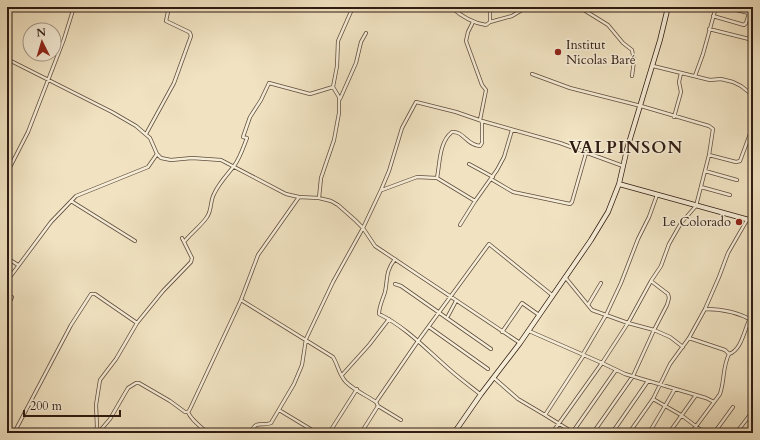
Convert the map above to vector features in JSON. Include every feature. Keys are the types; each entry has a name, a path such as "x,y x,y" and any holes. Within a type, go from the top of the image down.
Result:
{"main road":[{"path":"454,433 480,394 520,343 608,212 620,184 627,149 641,106 668,7"},
{"path":"620,184 753,221"}],"street":[{"path":"7,173 28,132 64,39 74,7"},
{"path":"146,134 174,83 190,36 189,32 166,21 169,7"},
{"path":"339,100 333,87 337,66 338,41 353,7"},
{"path":"451,7 460,15 473,22 484,25 512,16 527,7"},
{"path":"490,7 490,22"},
{"path":"579,7 608,25 623,43 632,50 634,61 632,76"},
{"path":"695,76 703,54 716,7"},
{"path":"724,7 749,13"},
{"path":"713,16 744,25 751,7"},
{"path":"437,178 443,144 449,134 452,132 457,132 469,143 480,146 482,143 481,121 486,90 482,85 466,41 468,32 473,22"},
{"path":"710,29 753,40"},
{"path":"319,198 321,178 335,135 339,100 356,63 361,42 366,32"},
{"path":"7,59 112,112 136,126 150,138 157,154 161,158 171,160 192,158 218,159 286,194 299,197 324,199 338,205 363,228 374,246 520,343"},
{"path":"652,66 710,80 721,79 733,82 753,94"},
{"path":"674,117 681,92 679,82 681,73"},
{"path":"532,74 570,88 641,106 713,128 710,155 696,206 681,223 669,244 661,266 628,323 552,433"},
{"path":"184,242 207,217 214,194 220,183 239,158 247,138 243,137 250,117 269,84 310,94 333,87"},
{"path":"251,433 253,427 257,424 268,425 271,423 302,365 306,339 333,282 363,228 381,190 389,171 402,128 416,102 456,112 481,121 560,144 624,166"},
{"path":"710,155 736,162 740,161 753,126"},
{"path":"460,225 492,178 504,157 512,130"},
{"path":"469,164 514,192 570,204 572,202 586,153"},
{"path":"7,281 50,222 76,196 148,167 157,154"},
{"path":"705,171 738,180"},
{"path":"381,190 417,177 437,178 475,201"},
{"path":"701,187 730,195"},
{"path":"545,415 606,315 626,274 638,239 649,217 657,195"},
{"path":"188,412 241,300 258,255 299,197"},
{"path":"71,201 135,240"},
{"path":"629,433 653,399 670,364 689,338 705,309 728,253 747,220"},
{"path":"95,433 97,427 96,405 100,380 116,358 137,323 163,291 191,262 192,258 182,238"},
{"path":"376,402 418,341 490,244 552,295"},
{"path":"7,258 18,265"},
{"path":"395,259 389,267 385,292 379,314 389,319 418,341 480,394"},
{"path":"564,277 592,310 628,323 654,330 670,337 683,347"},
{"path":"593,433 633,376 667,305 669,298 668,294 651,281"},
{"path":"395,284 491,349"},
{"path":"588,305 601,284"},
{"path":"14,433 71,325 91,294 95,294 137,323"},
{"path":"7,306 12,297"},
{"path":"241,300 334,357 337,362 338,369 346,382 376,402 378,406 401,420"},
{"path":"448,316 456,301"},
{"path":"502,332 522,303 539,315"},
{"path":"705,309 720,309 743,315 753,322"},
{"path":"691,433 720,394 722,388 723,369 728,354 739,347 753,312"},
{"path":"342,375 369,345 389,319"},
{"path":"429,327 488,369"},
{"path":"528,331 602,362 616,370 660,385 706,398 714,402"},
{"path":"689,338 725,350 728,354"},
{"path":"494,378 518,399 573,433 616,370"},
{"path":"612,433 648,381"},
{"path":"98,433 110,418 128,388 136,383 139,383 170,401 185,412 188,412 194,421 208,433"},
{"path":"329,433 357,389"},
{"path":"649,433 675,389"},
{"path":"669,433 681,414 696,395"},
{"path":"653,399 665,407 681,414 705,433"},
{"path":"361,433 378,406"},
{"path":"714,433 733,407"},
{"path":"279,410 311,432 317,433"},
{"path":"736,433 753,411"}],"place":[{"name":"Institut Nicolas Baré","path":"558,52"},
{"name":"Le Colorado","path":"739,222"}],"district":[{"name":"VALPINSON","path":"626,147"}]}
